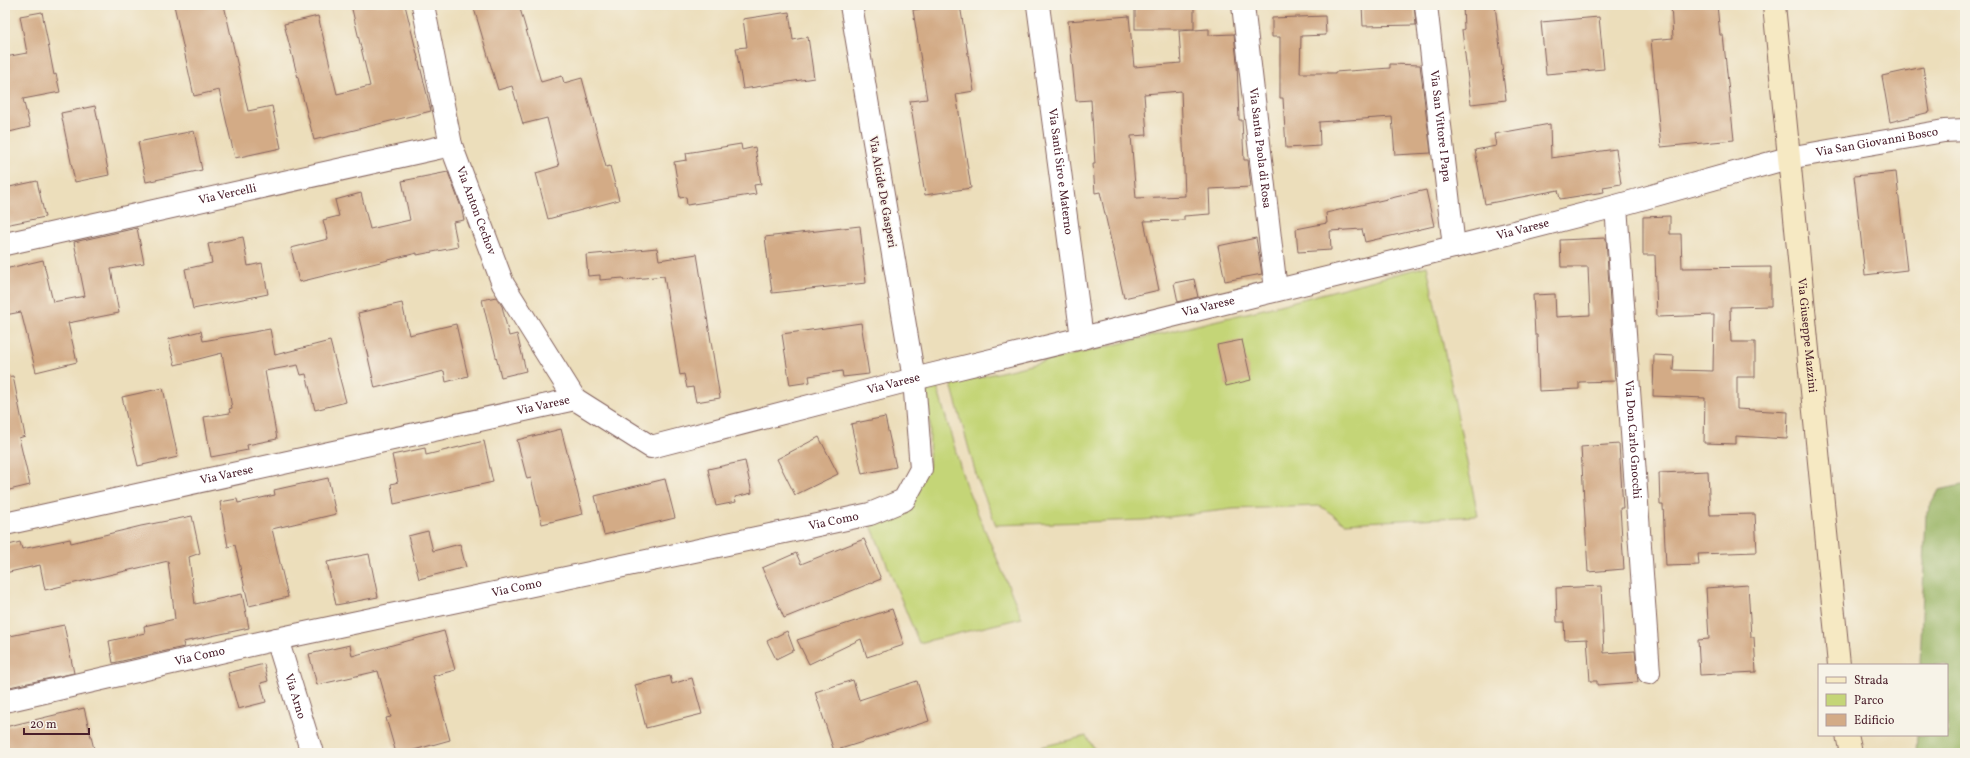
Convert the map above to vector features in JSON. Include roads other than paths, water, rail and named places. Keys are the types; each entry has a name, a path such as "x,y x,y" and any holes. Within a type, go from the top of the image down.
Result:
{"street":[{"name":"Via Anton Cechov","path":"423,5 451,145 503,284 575,399"},
{"name":"Via Alcide De Gasperi","path":"851,5 914,379"},
{"name":"Via Santi Siro e Materno","path":"1038,5 1082,338"},
{"name":"Via Santa Paola di Rosa","path":"1243,5 1276,290"},
{"name":"Via San Vittore I Papa","path":"1426,5 1454,247"},
{"name":"Via Giuseppe Mazzini","path":"1774,5 1839,664"},
{"name":"Via San Giovanni Bosco","path":"1788,158 1914,136 1965,130"},
{"name":"Via Vercelli","path":"5,244 451,145"},
{"name":"Via Varese","path":"5,524 575,399 652,447 914,379 1616,206 1788,158"},
{"name":"Via Don Carlo Gnocchi","path":"1616,206 1649,672"},
{"name":"Via Como","path":"5,701 277,639 870,514 904,500 921,470 914,379"},
{"name":"Via Arno","path":"277,639 312,753"},
{"path":"1845,753 1847,736"},
{"path":"1847,736 1851,753"}]}
